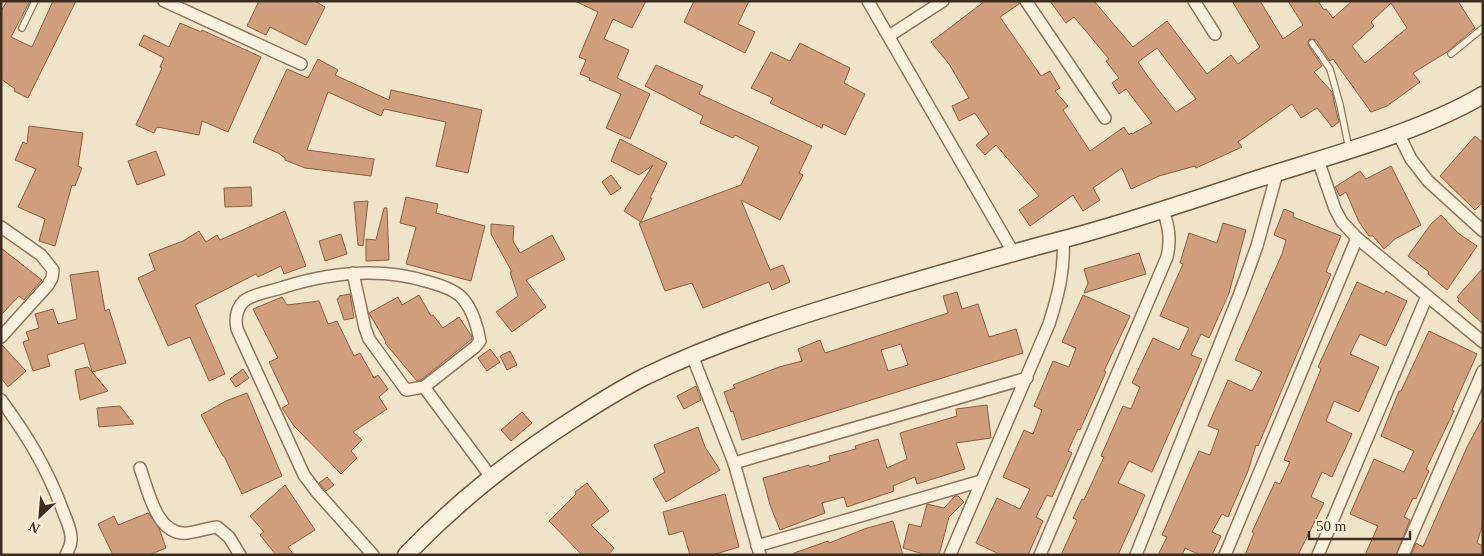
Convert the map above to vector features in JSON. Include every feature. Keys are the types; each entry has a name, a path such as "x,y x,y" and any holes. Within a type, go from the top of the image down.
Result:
{"street":[{"path":"164,1 302,64"},
{"path":"868,1 1013,252"},
{"path":"889,36 944,1"},
{"path":"1026,1 1105,118"},
{"path":"1194,1 1215,34"},
{"path":"406,555 434,527 491,477 522,454 604,399 641,378 692,355 802,315 1013,252 1063,240 1163,210 1318,160 1398,133 1438,117 1483,95"},
{"path":"1398,133 1411,159 1428,182 1483,231"},
{"path":"1318,160 1335,209 1342,222 1357,238 1483,342"},
{"path":"1136,555 1240,293 1257,246 1277,173"},
{"path":"1040,555 1167,257 1170,243 1168,226 1163,210"},
{"path":"1,227 42,255 53,270 48,285 1,337"},
{"path":"1226,555 1357,238"},
{"path":"950,555 1027,378 1059,295 1064,254 1063,240"},
{"path":"353,272 369,339 406,390 424,387 480,341 472,314 463,298 439,285 415,277 386,273 353,272 312,278 248,298 238,311 236,323 304,475 316,491 374,555"},
{"path":"1318,555 1427,296"},
{"path":"692,355 734,463 758,551 981,482"},
{"path":"1403,555 1483,371"},
{"path":"734,463 1027,378"},
{"path":"424,387 491,477"},
{"path":"1,400 46,468 70,529 71,540 66,555"},
{"path":"140,468 156,514 169,529 185,534 217,527 229,537 240,555"}],"lane":[{"path":"22,28 35,1"},
{"path":"1451,54 1483,28"},
{"path":"1312,43 1330,69 1349,149"}],"building":[{"path":"7,1 30,1 11,37 32,47 53,1 76,1 28,98 14,91 15,89 1,79 1,11"},
{"path":"259,1 315,1 325,7 306,45 270,27 266,35 247,26"},
{"path":"575,1 646,1 632,28 613,19 604,39 629,50 617,78 650,94 630,139 606,128 621,94 580,74 586,60 579,57 598,12"},
{"path":"694,1 749,1 738,24 755,32 745,53 684,22"},
{"path":"985,1 1019,1 1019,4 1000,17 1041,76 1050,71 1060,88 1055,91 1068,106 1063,110 1090,151 1124,127 1129,135 1152,123 1126,89 1119,94 1112,83 1119,78 1106,61 1109,59 1074,17 1066,23 1050,1 1094,1 1133,47 1167,21 1207,74 1231,55 1238,64 1260,47 1232,1 1260,1 1283,39 1303,25 1288,1 1318,1 1333,18 1352,1 1458,1 1475,28 1447,52 1413,73 1420,82 1387,106 1371,112 1333,59 1330,61 1316,40 1310,39 1308,45 1322,66 1314,72 1332,92 1339,122 1332,127 1317,108 1301,118 1292,104 1238,142 1242,147 1196,168 1195,166 1159,176 1131,189 1122,168 1093,188 1100,200 1083,211 1073,195 1030,226 1019,210 1039,196 996,145 985,155 976,145 989,134 975,113 959,121 952,106 969,98 949,64 931,42","holes":["1391,3 1407,28 1365,63 1352,46 1374,26 1371,22","1157,48 1196,99 1176,112 1138,62"]},
{"path":"180,23 201,32 202,30 261,57 228,132 202,121 199,135 157,127 154,133 136,125 162,68 160,67 164,58 139,45 144,35 169,47"},
{"path":"800,43 850,68 844,83 865,94 845,135 823,124 822,128 770,103 773,98 751,88 771,52 790,61"},
{"path":"318,59 338,70 335,75 389,100 391,90 482,110 468,173 436,166 446,122 384,109 381,116 328,92 307,150 374,159 371,176 305,168 285,160 278,153 253,142 287,69 308,78"},
{"path":"656,65 703,86 699,94 812,146 799,173 803,175 780,220 741,200 770,270 783,265 790,282 772,290 769,282 703,308 692,283 665,291 639,223 741,185 759,147 735,135 733,138 700,123 703,116 645,86"},
{"path":"29,126 83,133 78,166 82,168 75,186 72,185 55,246 39,241 45,219 18,207 36,169 15,160 23,142 27,144"},
{"path":"1475,136 1483,143 1483,202 1475,210 1440,176"},
{"path":"620,139 667,163 641,222 624,211 653,165 639,175 611,161"},
{"path":"156,151 165,175 137,185 128,161"},
{"path":"1391,166 1421,225 1395,239 1384,249 1373,236 1369,236 1359,222 1346,192 1340,196 1335,187 1360,171 1366,179"},
{"path":"611,175 621,188 611,195 602,182"},
{"path":"251,187 252,206 225,207 224,188"},
{"path":"406,197 438,204 436,213 485,226 471,281 406,264 416,227 400,223"},
{"path":"368,201 363,246 358,245 354,202"},
{"path":"384,208 387,208 389,260 366,261 366,239 376,240"},
{"path":"1284,209 1294,213 1293,217 1341,236 1326,272 1331,274 1258,446 1256,445 1248,471 1228,517 1222,514 1212,532 1221,536 1212,555 1200,555 1185,548 1182,555 1158,555 1167,537 1162,535 1199,451 1210,455 1219,430 1208,426 1228,380 1252,391 1262,372 1235,360 1282,254 1286,240 1274,235"},
{"path":"285,211 306,266 284,274 281,266 258,277 256,274 195,305 225,374 209,381 190,337 168,346 138,278 155,270 149,254 183,241 199,231 206,242 217,235 220,240"},
{"path":"1441,215 1458,233 1477,246 1447,290 1428,274 1429,272 1408,256 1431,224"},
{"path":"1223,223 1246,230 1229,293 1209,338 1201,334 1191,355 1202,359 1152,472 1129,461 1118,483 1145,495 1118,555 1061,555 1077,520 1073,518 1082,499 1084,500 1104,457 1101,456 1123,406 1131,409 1140,387 1132,383 1153,338 1179,350 1189,328 1160,316 1183,264 1180,263 1189,233 1217,243"},
{"path":"491,224 514,226 513,241 520,253 552,235 565,259 526,280 546,307 512,332 496,312 518,296 510,272 512,272 491,234"},
{"path":"341,234 347,254 325,261 319,241"},
{"path":"1,248 42,280 24,300 19,296 1,315"},
{"path":"1139,253 1146,274 1084,293 1088,283 1084,269"},
{"path":"1483,268 1483,324 1458,301 1457,297"},
{"path":"98,271 105,311 109,309 126,363 92,372 84,343 47,355 50,366 33,371 23,342 29,340 26,332 39,328 35,314 53,309 58,324 77,319 70,275"},
{"path":"1357,282 1384,294 1386,291 1407,301 1386,346 1360,334 1350,354 1379,367 1359,412 1334,401 1326,421 1352,434 1332,477 1322,472 1311,497 1324,503 1298,555 1245,555 1254,533 1252,532 1275,482 1280,484 1290,462 1284,460 1321,369 1318,367"},
{"path":"957,292 962,309 978,304 989,337 1016,329 1023,353 742,440 733,411 731,412 724,392 735,388 733,385 779,367 802,361 798,349 820,340 825,353 948,313 943,296","holes":["901,344 908,365 888,371 881,350"]},
{"path":"350,294 354,318 344,320 337,299 339,296"},
{"path":"419,295 431,316 433,315 443,328 459,317 472,339 421,380 417,381 385,343 369,313 398,297 402,305"},
{"path":"1083,295 1130,316 1104,371 1106,372 1080,430 1078,429 1068,451 1072,453 1052,497 1047,495 1036,517 1043,521 1028,555 1001,555 976,543 997,498 1020,509 1030,489 1003,477 1024,430 1033,434 1042,410 1034,406 1053,361 1069,367 1076,348 1062,342"},
{"path":"282,297 287,305 319,301 328,324 337,321 354,356 360,353 374,378 378,375 388,389 379,397 387,409 353,432 362,440 351,451 357,458 341,474 294,426 282,408 289,404 269,362 278,358 253,309"},
{"path":"1429,331 1477,354 1452,410 1454,411 1426,469 1429,471 1416,499 1413,498 1404,517 1410,520 1396,555 1365,555 1378,526 1350,514 1374,459 1404,472 1414,451 1381,436 1399,391 1401,391"},
{"path":"1,344 26,371 8,387 1,378"},
{"path":"490,349 500,362 487,371 478,358"},
{"path":"510,351 517,365 507,370 500,356"},
{"path":"88,367 108,391 80,400 75,370"},
{"path":"243,369 249,378 236,387 230,379"},
{"path":"696,386 701,400 684,409 677,396"},
{"path":"247,393 282,476 242,494 224,456 201,415 226,401"},
{"path":"987,405 991,438 956,443 965,469 917,484 915,477 893,486 894,491 847,507 844,497 822,503 825,513 780,530 770,505 763,478 830,461 829,456 856,449 855,446 878,439 887,468 907,459 900,433 957,416 956,409"},
{"path":"120,406 134,424 99,427 97,408"},
{"path":"522,412 532,423 511,441 501,430"},
{"path":"1483,417 1483,523 1477,543 1483,546 1483,555 1411,555 1416,543 1423,547 1467,447"},
{"path":"698,427 705,447 720,470 666,502 653,479 665,472 654,445"},
{"path":"327,477 334,485 326,491 319,483"},
{"path":"587,483 609,511 591,525 614,548 608,555 582,555 549,521 576,494 575,492"},
{"path":"285,485 315,530 288,547 294,555 276,555 260,535 264,532 250,516"},
{"path":"725,494 739,547 712,555 690,555 683,531 669,535 663,512"},
{"path":"955,496 958,496 964,502 949,517 939,555 926,555 903,548 909,524 921,527 927,504 944,508"},
{"path":"148,513 159,528 166,548 149,555 113,555 98,524 114,516 118,525"},
{"path":"893,521 903,555 794,555 794,553 828,541 829,543 867,528"}]}
